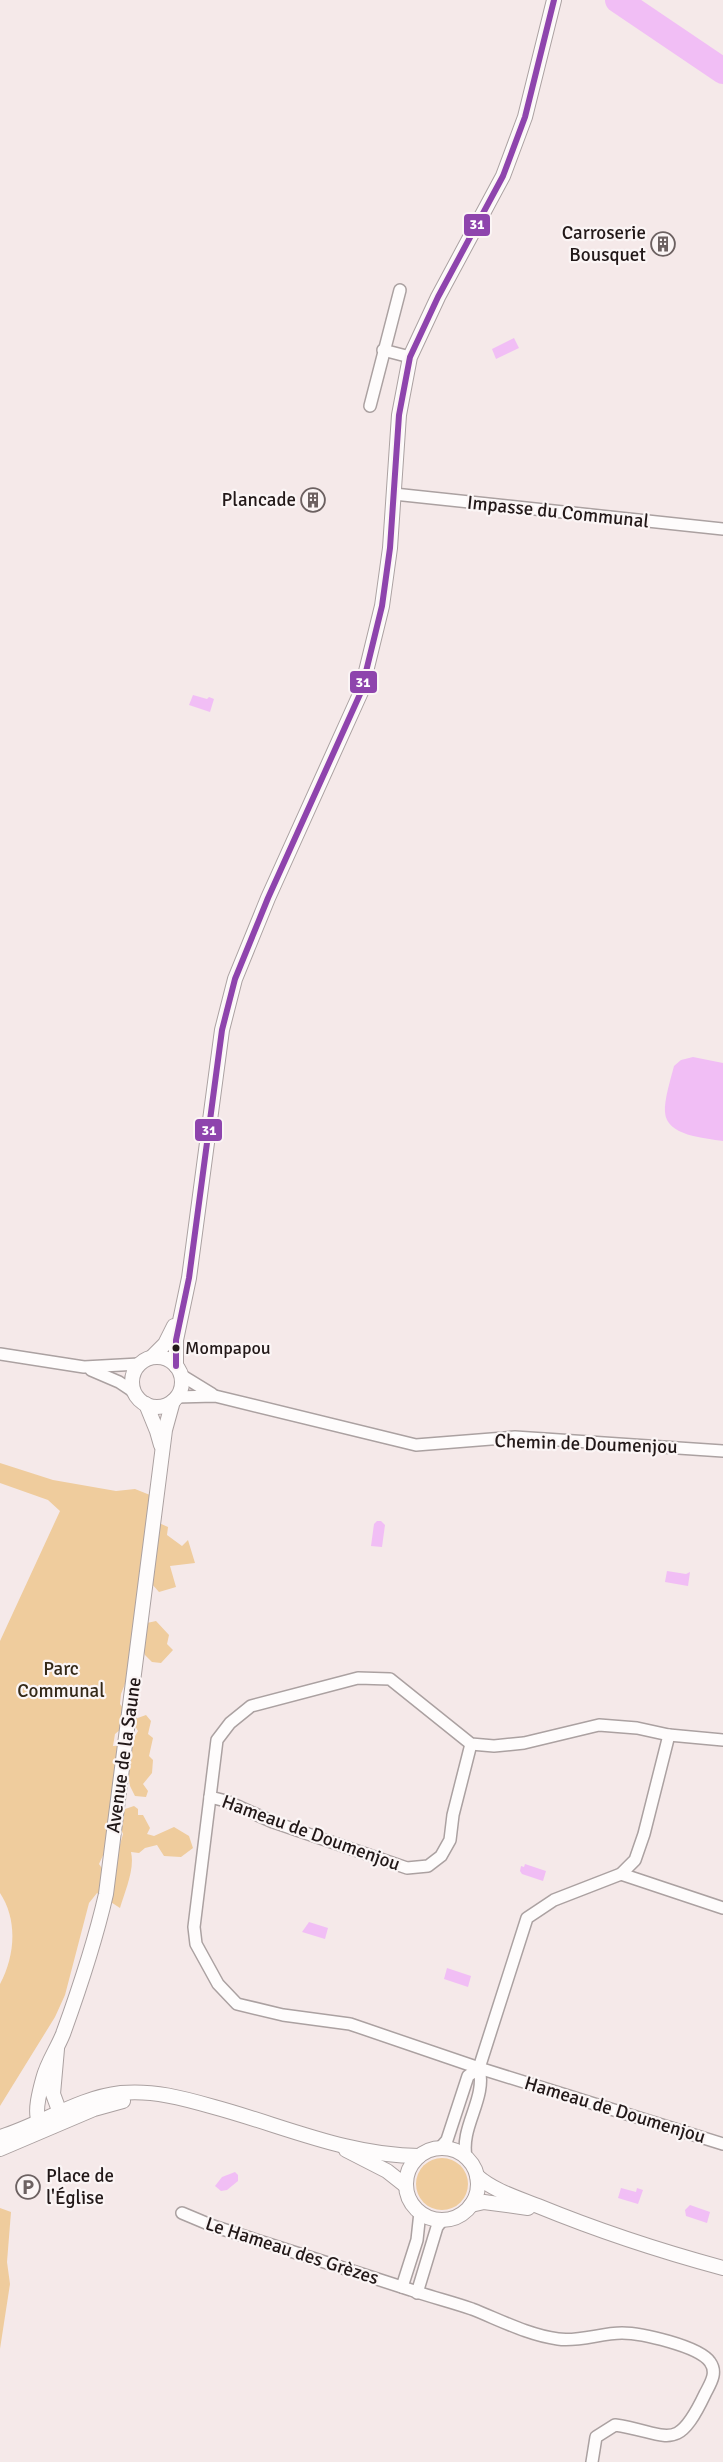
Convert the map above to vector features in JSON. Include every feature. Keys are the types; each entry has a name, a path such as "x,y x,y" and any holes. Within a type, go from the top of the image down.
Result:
{"street":[{"path":"174,1399 182,1383 175,1352 189,1278 217,1064 235,979 268,898 361,692 382,606 390,548 399,415 410,358 438,297 503,176 525,117 554,0"},
{"path":"370,406 400,290"},
{"path":"383,350 410,358"},
{"name":"Impasse du Communal","path":"394,494 723,529"},
{"path":"0,1354 84,1367 139,1364 152,1357 166,1344 181,1315"},
{"path":"152,1357 170,1360 179,1371 215,1396"},
{"path":"134,1392 132,1377 139,1364"},
{"path":"84,1367 119,1382 134,1392 146,1404 155,1406 174,1399 215,1396"},
{"name":"Chemin de Doumenjou","path":"215,1396 416,1445 515,1438 723,1452"},
{"name":"Avenue de la Saune","path":"39,2121 37,2117 42,2081 57,2048 88,1967 106,1894 165,1430 174,1399"},
{"name":"Avenue de la Saune","path":"146,1404 157,1431 163,1455"},
{"name":"Hameau de Doumenjou","path":"210,1797 226,1801 273,1822 407,1868 428,1866 441,1856 450,1840 453,1815 471,1744 390,1679 358,1678 251,1706 230,1723 217,1740 194,1927 196,1944 218,1984 237,2004 283,2015 350,2024 479,2068 723,2144"},
{"path":"471,1744 494,1746 524,1743 599,1725 637,1728 668,1735 723,1740"},
{"path":"668,1735 644,1834 635,1860 621,1874 554,1900 527,1918 479,2068 483,2082 464,2143 466,2157 478,2176 497,2189 585,2225 723,2268"},
{"path":"621,1874 723,1908"},
{"name":"Avenue de la Saune","path":"57,2048 53,2094 60,2113"},
{"path":"0,2137 86,2101 121,2093 153,2092 238,2113 328,2140 392,2156 419,2156 440,2148 447,2140 468,2076 479,2068"},
{"path":"0,2149 116,2102 171,2097"},
{"path":"53,2126 60,2113"},
{"path":"39,2121 53,2126"},
{"path":"328,2140 387,2171 406,2186"},
{"path":"440,2148 454,2150 466,2157"},
{"path":"419,2156 409,2170 406,2186 408,2196 420,2212 435,2219 443,2220 463,2213 471,2205 478,2191 478,2176"},
{"path":"471,2205 484,2202 551,2212"},
{"name":"Le Hameau des Grèzes","path":"402,2287 417,2240 420,2212"},
{"name":"Le Hameau des Grèzes","path":"182,2213 213,2226 442,2301 472,2309 545,2337 560,2339 621,2333 638,2334 689,2348 710,2361 714,2370 712,2379 693,2420 686,2427 671,2435 661,2437 615,2425 596,2437 592,2462"},
{"path":"417,2292 437,2227 443,2220"}],"green space":[{"name":"Parc Communal","path":"0,1463 53,1480 116,1491 135,1489 150,1495 150,1519 168,1527 167,1535 182,1546 188,1540 195,1563 170,1566 176,1587 159,1592 151,1583 147,1623 156,1621 169,1635 167,1644 173,1650 161,1663 152,1662 145,1655 141,1643 121,1694 120,1704 127,1714 122,1728 115,1734 113,1746 130,1745 138,1731 135,1726 135,1719 146,1715 151,1721 148,1734 153,1738 149,1756 153,1760 152,1773 143,1784 148,1791 146,1797 135,1796 130,1786 126,1763 106,1849 99,1864 106,1874 115,1862 123,1834 118,1822 125,1809 134,1806 138,1809 138,1815 143,1815 150,1828 147,1834 154,1836 174,1827 189,1836 193,1848 181,1857 164,1856 157,1845 145,1848 139,1853 131,1852 131,1873 120,1908 97,1893 89,1903 65,1995 55,2017 0,2106 0,1984 9,1962 12,1926 6,1904 0,1893 0,1641 60,1511 48,1500 0,1483"},
{"path":"442,2158 456,2162 464,2170 468,2184 464,2198 456,2206 442,2210 428,2206 420,2198 416,2184 420,2170 428,2162"},
{"path":"0,2208 11,2212 7,2262 10,2284 0,2349"}],"shaded area":[{"path":"514,338 519,348 496,359 492,349"},
{"path":"193,695 214,699 210,712 189,705"},
{"path":"693,1057 723,1063 723,1141 697,1137 679,1131 667,1120 665,1112 666,1101 674,1066 681,1060"},
{"path":"377,1521 381,1521 385,1525 382,1547 371,1546 374,1524"},
{"path":"667,1571 686,1574 690,1572 688,1586 665,1582"},
{"path":"525,1864 546,1871 543,1881 522,1874 520,1871 521,1866 524,1867"},
{"path":"309,1922 328,1928 325,1939 302,1932"},
{"path":"447,1968 471,1976 468,1987 444,1979"},
{"path":"235,2172 238,2175 238,2181 227,2190 221,2191 215,2186 222,2177"},
{"path":"621,2188 636,2192 637,2188 643,2190 638,2204 618,2198"},
{"path":"690,2205 710,2212 707,2223 686,2216 685,2210"}],"waterway":[{"path":"618,0 723,71"}],"transit line":[{"name":"31","path":"176,1366 176,1340 189,1278 222,1030 235,979 268,898 361,692 382,606 390,548 399,415 410,357 438,297 503,176 525,117 554,0"}],"place":[{"name":"Carroserie Bousquet","path":"663,244"},
{"name":"Plancade","path":"313,500"},
{"name":"Mompapou","path":"176,1348"},
{"name":"Place de l'Église","path":"28,2187"}]}
